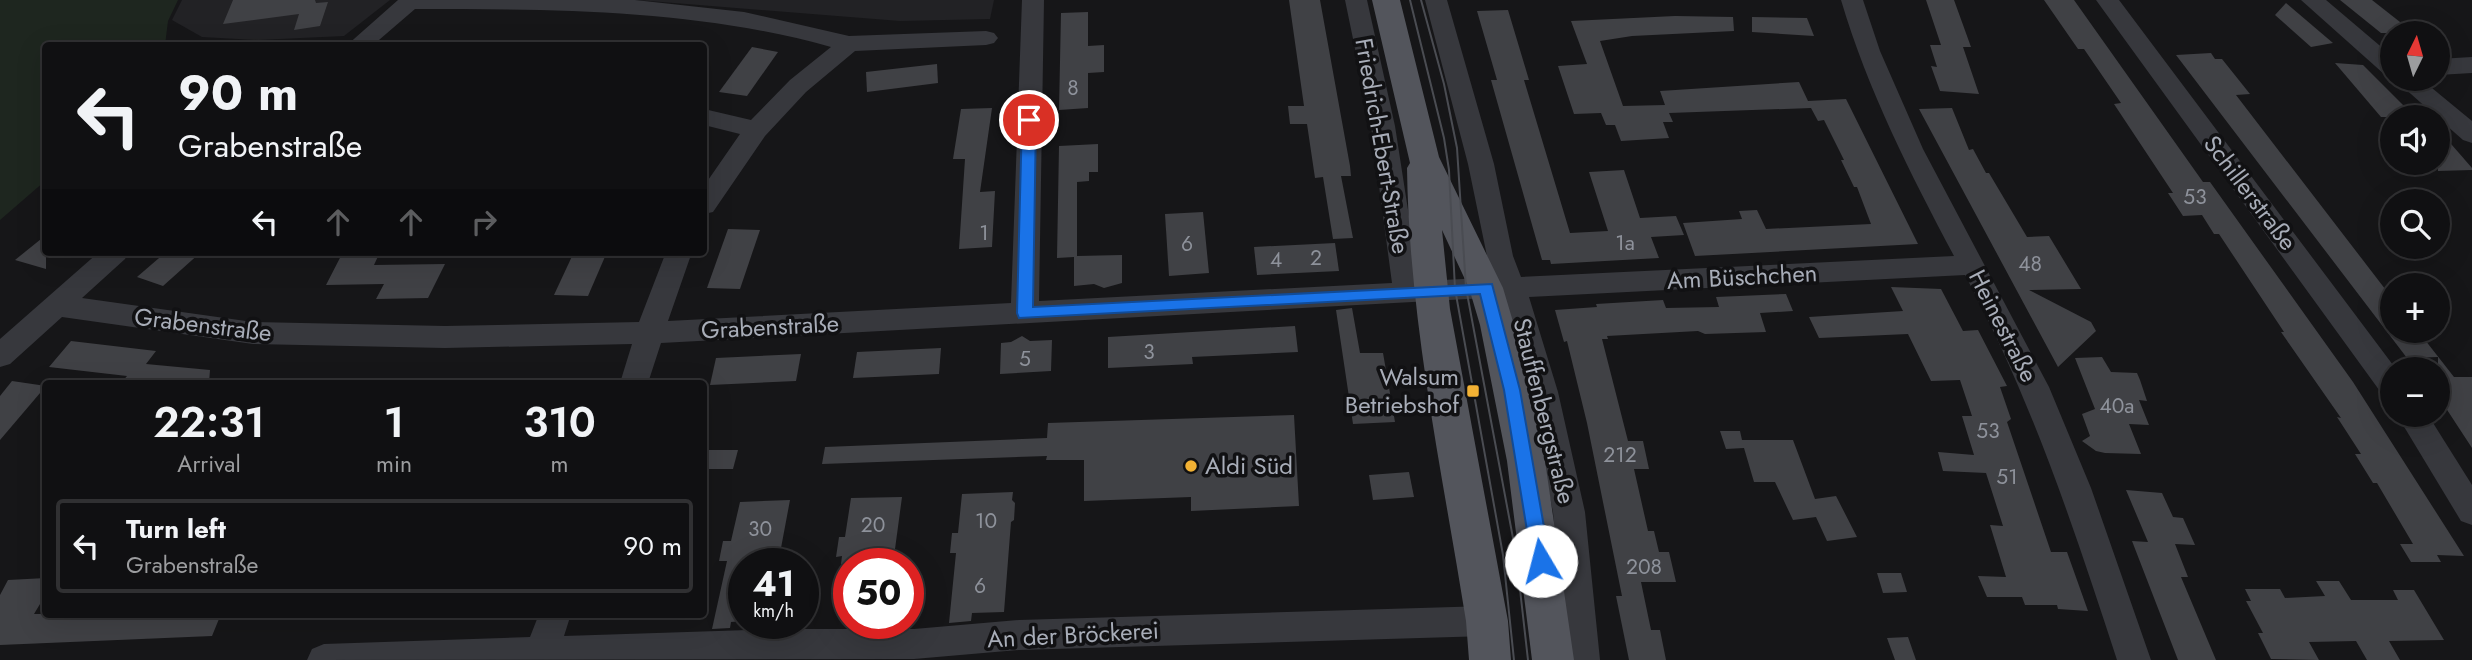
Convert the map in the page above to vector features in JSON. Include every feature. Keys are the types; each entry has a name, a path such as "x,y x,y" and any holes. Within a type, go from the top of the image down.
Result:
{"main road":[{"name":"Friedrich-Ebert-Straße","path":"1387,0 1423,157 1424,219 1419,291 1487,621 1490,660"},
{"name":"Friedrich-Ebert-Straße","path":"1423,157 1499,288 1509,375 1526,461 1553,660"}],"street":[{"path":"1025,313 1034,0"},
{"name":"Friedrich-Ebert-Straße","path":"1356,0 1419,291"},
{"name":"Stauffenbergstraße","path":"1437,0 1481,164 1500,256 1499,288 1525,324 1543,392 1569,512 1583,660"},
{"name":"Heinestraße","path":"1852,0 1879,77 1920,167 2035,386 2081,503 2134,660"},
{"name":"Schillerstraße","path":"2107,0 2380,370"},
{"path":"2312,0 2380,58"},
{"path":"362,42 410,1 564,5 699,14 811,32 849,44 986,38"},
{"path":"707,201 756,130 798,86 849,44"},
{"path":"2450,66 2472,65"},
{"path":"2420,91 2472,134"},
{"path":"707,118 756,130"},
{"path":"0,356 111,256"},
{"path":"635,380 678,256"},
{"name":"Am Büschchen","path":"1499,288 1972,265"},
{"name":"Grabenstraße","path":"54,305 253,333 352,337 649,333 1499,288"},
{"path":"2419,427 2472,512"},
{"path":"540,655 554,618"},
{"name":"An der Bröckerei","path":"324,660 540,655 778,644 914,644 1019,635 1487,621"}],"shaded area":[{"path":"0,0 178,0 168,21 165,42 42,42 42,184 0,220"},
{"path":"182,0 390,0 344,36 258,40 202,37 172,20"},
{"path":"637,0 994,0 990,19 900,21"}],"building":[{"path":"233,0 328,2 320,26 294,30 299,14 223,24"},
{"path":"1289,0 1320,0 1350,166 1351,176 1341,176 1353,238 1333,239 1323,177 1315,178 1307,124 1290,124 1288,106 1304,106"},
{"path":"1926,0 1954,0 1971,47 1963,47 1979,94 1940,91 1931,66 1937,67 1930,45 1941,45"},
{"path":"2044,0 2074,0 2203,182 2210,182 2353,382 2464,556 2437,555 2441,562 2411,562 2400,544 2413,544 2377,483 2373,483 2355,454 2361,454 2337,417 2341,418 2281,332 2284,332 2219,234 2214,234 2202,215 2183,216 2168,193 2173,193 2114,104 2121,103 2084,49 2078,49"},
{"path":"2340,0 2372,0 2399,21 2380,21 2380,32"},
{"path":"2286,3 2333,43 2311,47 2275,15"},
{"path":"1508,10 1529,80 1524,80 1570,233 1608,231 1589,172 1624,170 1640,218 1676,216 1684,235 1651,237 1659,258 1551,264 1550,260 1542,260 1491,80 1497,80 1477,11"},
{"path":"1088,12 1088,46 1104,45 1104,72 1088,73 1088,108 1059,110 1061,13"},
{"path":"1675,16 1733,17 1734,31 1632,36 1600,41 1623,106 1665,105 1660,91 1799,82 1808,101 1846,99 1918,244 1695,256 1683,223 1742,219 1739,211 1757,210 1766,229 1871,224 1857,187 1854,187 1824,120 1818,121 1811,108 1669,113 1673,122 1663,122 1669,138 1621,141 1615,125 1606,125 1601,113 1574,114 1558,66 1587,64 1571,21"},
{"path":"1752,17 1807,18 1814,36 1752,32"},
{"path":"752,47 778,52 747,96 719,92"},
{"path":"2211,53 2215,59 2222,59 2250,94 2236,95 2380,282 2380,323 2176,55"},
{"path":"2335,63 2363,65 2380,82 2380,91 2389,91 2403,105 2380,105 2380,116"},
{"path":"937,64 938,83 867,92 866,72"},
{"path":"992,108 980,192 995,191 992,247 959,249 965,159 953,159 961,109"},
{"path":"1952,108 1969,150 1973,149 1986,173 1989,173 2027,237 2049,236 2081,289 2029,290 2091,322 2096,331 2058,367 1919,109"},
{"path":"2450,143 2472,168 2450,171"},
{"path":"1098,144 1098,172 1089,172 1089,181 1077,182 1077,256 1122,255 1122,283 1104,288 1094,284 1074,286 1074,257 1057,258 1059,146"},
{"path":"1203,212 1209,273 1169,276 1165,214"},
{"path":"728,229 760,230 740,289 707,288"},
{"path":"42,238 42,256 46,256 46,269 15,260"},
{"path":"1335,243 1339,271 1257,275 1254,247"},
{"path":"161,256 197,256 163,286 137,277"},
{"path":"341,256 378,256 374,265 445,264 428,298 376,299 384,284 326,285"},
{"path":"572,256 605,256 588,296 554,295"},
{"path":"1891,287 1941,289 1963,331 1978,330 2007,386 2000,387 2011,419 2007,422 2051,552 2067,552 2088,611 2058,609 2057,605 2025,605 2022,597 1987,597 1978,576 2006,577 1990,525 2003,526 1986,473 1943,471 1938,452 1974,455 1962,416 1972,416 1960,380 1931,381 1908,334 1819,338 1809,317 1903,311"},
{"path":"1786,294 1793,311 1760,313 1766,332 1705,334 1698,331 1607,336 1608,339 1602,339 1628,441 1643,441 1649,469 1634,469 1648,531 1654,531 1659,552 1669,552 1676,582 1641,582 1651,630 1660,630 1666,660 1629,660 1616,596 1622,596 1587,423 1567,341 1564,342 1555,310 1597,307 1596,304 1663,300 1666,308 1719,307 1716,297"},
{"path":"1352,308 1360,353 1383,353 1395,422 1353,424 1336,310"},
{"path":"1295,326 1298,352 1192,357 1193,364 1108,368 1108,337"},
{"path":"1022,336 1030,341 1052,340 1051,371 1000,374 1001,343 1011,342"},
{"path":"71,341 156,351 146,364 210,370 209,380 124,380 127,376 49,367"},
{"path":"2396,343 2427,343 2438,357 2438,357 2406,357"},
{"path":"941,348 939,374 853,378 857,352"},
{"path":"801,354 796,381 710,385 716,358"},
{"path":"2102,357 2111,372 2137,373 2140,380 2147,401 2139,400 2149,425 2129,424 2141,454 2105,453 2096,451 2082,441 2090,436 2082,414 2095,409 2075,358"},
{"path":"2450,372 2454,377 2472,377 2472,448 2450,414"},
{"path":"12,381 42,385 42,391 0,440 0,396"},
{"name":"Aldi Süd","path":"1294,415 1299,506 1191,511 1191,497 1084,501 1084,460 1046,460 1047,456 822,464 825,447 1047,438 1048,423"},
{"path":"1720,431 1740,431 1742,440 1793,440 1815,499 1836,496 1857,537 1827,541 1816,517 1793,520 1775,482 1754,482 1744,448 1726,449"},
{"path":"707,450 738,450 733,469 707,469"},
{"path":"1409,472 1414,497 1373,500 1369,475"},
{"path":"2126,490 2162,493 2173,517 2183,518 2195,545 2175,544 2188,577 2181,577 2216,660 2178,660 2132,541 2148,542"},
{"path":"1013,492 1014,520 1011,522 1004,612 972,613 971,621 949,623 956,553 950,553 952,533 958,533 962,494"},
{"path":"902,497 895,548 837,548 839,537 845,537 851,498"},
{"path":"790,500 781,548 728,548 728,628 712,629 727,561 719,561 723,541 731,541 740,502"},
{"path":"1877,573 1901,573 1907,592 1883,593"},
{"path":"42,578 42,601 34,614 42,614 42,618 219,618 212,636 0,645 0,595 8,580"},
{"path":"2316,581 2339,581 2351,600 2398,600 2393,590 2414,590 2444,640 2389,641 2400,660 2367,660 2356,641 2309,642 2319,660 2271,659 2258,633 2263,633 2246,601 2251,601 2245,589 2280,589 2285,598 2325,596"},
{"path":"1908,637 1916,660 1895,660 1887,638"}],"tram line":[{"path":"1410,0 1444,138 1449,170 1455,289 1503,555 1514,660"},
{"path":"1421,0 1444,84 1457,148 1466,288 1516,554 1528,660"}],"place":[{"name":"Walsum Betriebshof","path":"1473,391"},
{"name":"Aldi Süd","path":"1191,466"}],"route":[{"path":"1029,120 1025,313 1486,288 1512,390 1541,561"}]}
